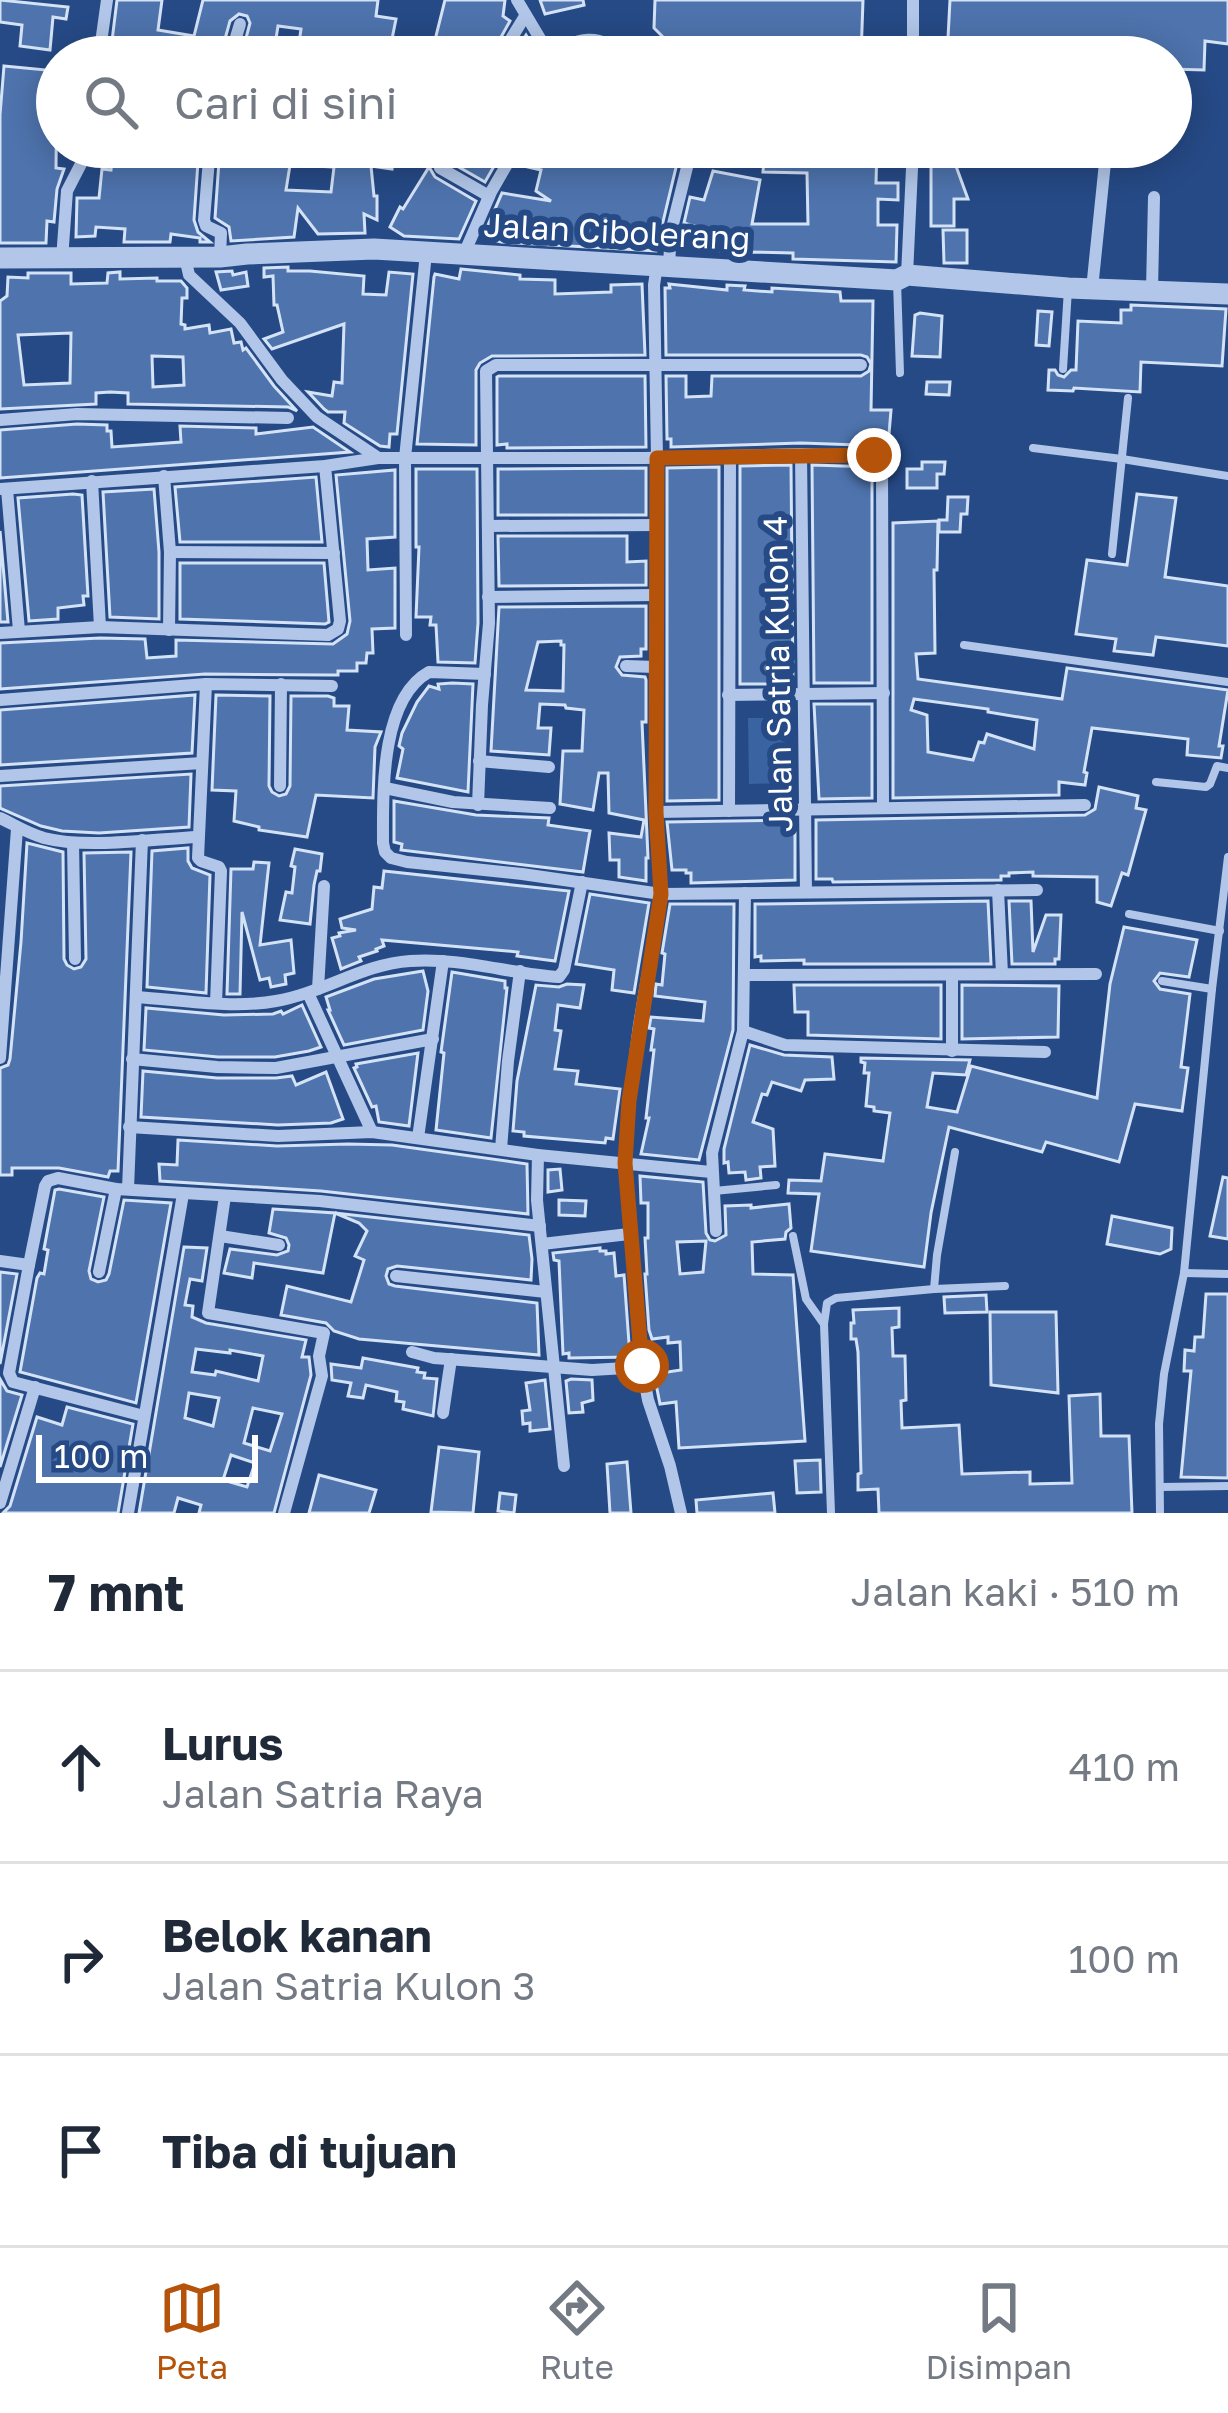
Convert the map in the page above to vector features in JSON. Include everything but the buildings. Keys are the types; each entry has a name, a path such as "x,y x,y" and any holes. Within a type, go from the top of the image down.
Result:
{"street":[{"path":"102,36 107,0"},
{"path":"517,0 538,36"},
{"path":"913,0 913,36"},
{"path":"513,36 525,16"},
{"path":"236,36 240,24"},
{"path":"62,259 67,191 79,168"},
{"path":"208,168 204,224 221,233 220,257"},
{"path":"440,168 490,196"},
{"path":"464,255 505,168"},
{"path":"682,1513 642,1366 625,1163 629,1101 661,894 656,812 654,285 687,168"},
{"path":"902,277 911,168"},
{"path":"1092,289 1104,168"},
{"path":"1152,290 1154,197"},
{"name":"Jalan Cibolerang","path":"0,258 220,257 323,250 425,253 1228,295"},
{"path":"406,635 405,458 425,253"},
{"path":"185,257 190,274 239,323 281,380 316,417 378,458"},
{"path":"478,805 488,597 486,375 490,367 861,365"},
{"path":"0,420 77,414 288,418"},
{"name":"Jalan Satria Kulon 4","path":"801,454 806,892"},
{"path":"19,631 4,489 378,458 874,455 884,462 884,808"},
{"path":"729,811 730,456"},
{"path":"0,633 100,627 334,632 340,621 325,466"},
{"path":"164,476 169,630"},
{"path":"92,481 100,627"},
{"path":"488,526 656,525"},
{"path":"170,552 334,553"},
{"path":"488,597 655,596"},
{"path":"626,666 655,667"},
{"path":"484,674 446,671 422,675 409,690 390,732 383,843 391,858 661,894 1037,890"},
{"path":"206,683 198,837 199,860 221,871 216,1003"},
{"path":"0,700 206,683 332,686"},
{"path":"280,786 281,684"},
{"path":"728,695 884,694"},
{"path":"479,761 549,766"},
{"path":"0,776 202,763"},
{"path":"386,788 478,805 550,808"},
{"path":"656,812 1085,805"},
{"path":"0,818 17,829 73,843 198,837"},
{"path":"0,1058 7,894 17,829"},
{"path":"99,1272 122,1189 129,1126 142,840"},
{"path":"73,843 74,959"},
{"path":"136,997 216,1003 277,1001 410,961 443,961 555,977 563,974 582,882"},
{"path":"324,886 313,991 372,1132"},
{"path":"998,890 1002,974"},
{"path":"716,1232 711,1172 743,1031 745,893"},
{"path":"418,1138 443,961"},
{"path":"500,1149 520,971"},
{"path":"745,975 1096,974"},
{"path":"952,975 952,1051"},
{"path":"743,1031 785,1045 1045,1052"},
{"path":"132,1059 276,1068 433,1039"},
{"path":"129,1126 278,1136 372,1132 711,1172"},
{"path":"538,1154 540,1226 564,1466"},
{"path":"144,1416 13,1382 10,1376 48,1181 58,1178 122,1189 320,1201 540,1226"},
{"path":"128,1513 183,1194"},
{"path":"225,1196 209,1315 324,1333 319,1356 322,1376 284,1513"},
{"path":"542,1244 629,1234"},
{"path":"220,1236 279,1245"},
{"path":"0,1261 29,1265"},
{"path":"396,1276 546,1292"},
{"path":"0,1328 16,1330"},
{"path":"412,1352 592,1370 642,1366"},
{"path":"443,1413 451,1359"},
{"path":"0,1503 35,1387"}],"lane":[{"path":"900,374 902,277"},
{"path":"1064,369 1068,288"},
{"path":"1112,554 1128,398"},
{"path":"1033,448 1228,476"},
{"path":"964,645 1228,682"},
{"path":"1156,782 1206,788 1215,767 1228,768"},
{"path":"1160,1513 1164,1374 1184,1273 1212,989 1223,948 1220,931 1228,857"},
{"path":"1129,914 1220,931"},
{"path":"1162,981 1212,989"},
{"path":"934,1289 955,1152"},
{"path":"714,1191 776,1185"},
{"path":"793,1236 806,1299 824,1324"},
{"path":"1184,1273 1228,1274"},
{"path":"831,1513 826,1304 832,1299 1005,1286"},
{"path":"1161,1486 1228,1486"}],"shaded area":[{"path":"748,718 785,718 785,783 749,784"}],"route":[{"path":"642,1366 625,1163 639,1025 661,894 656,812 657,458 874,455"}]}
